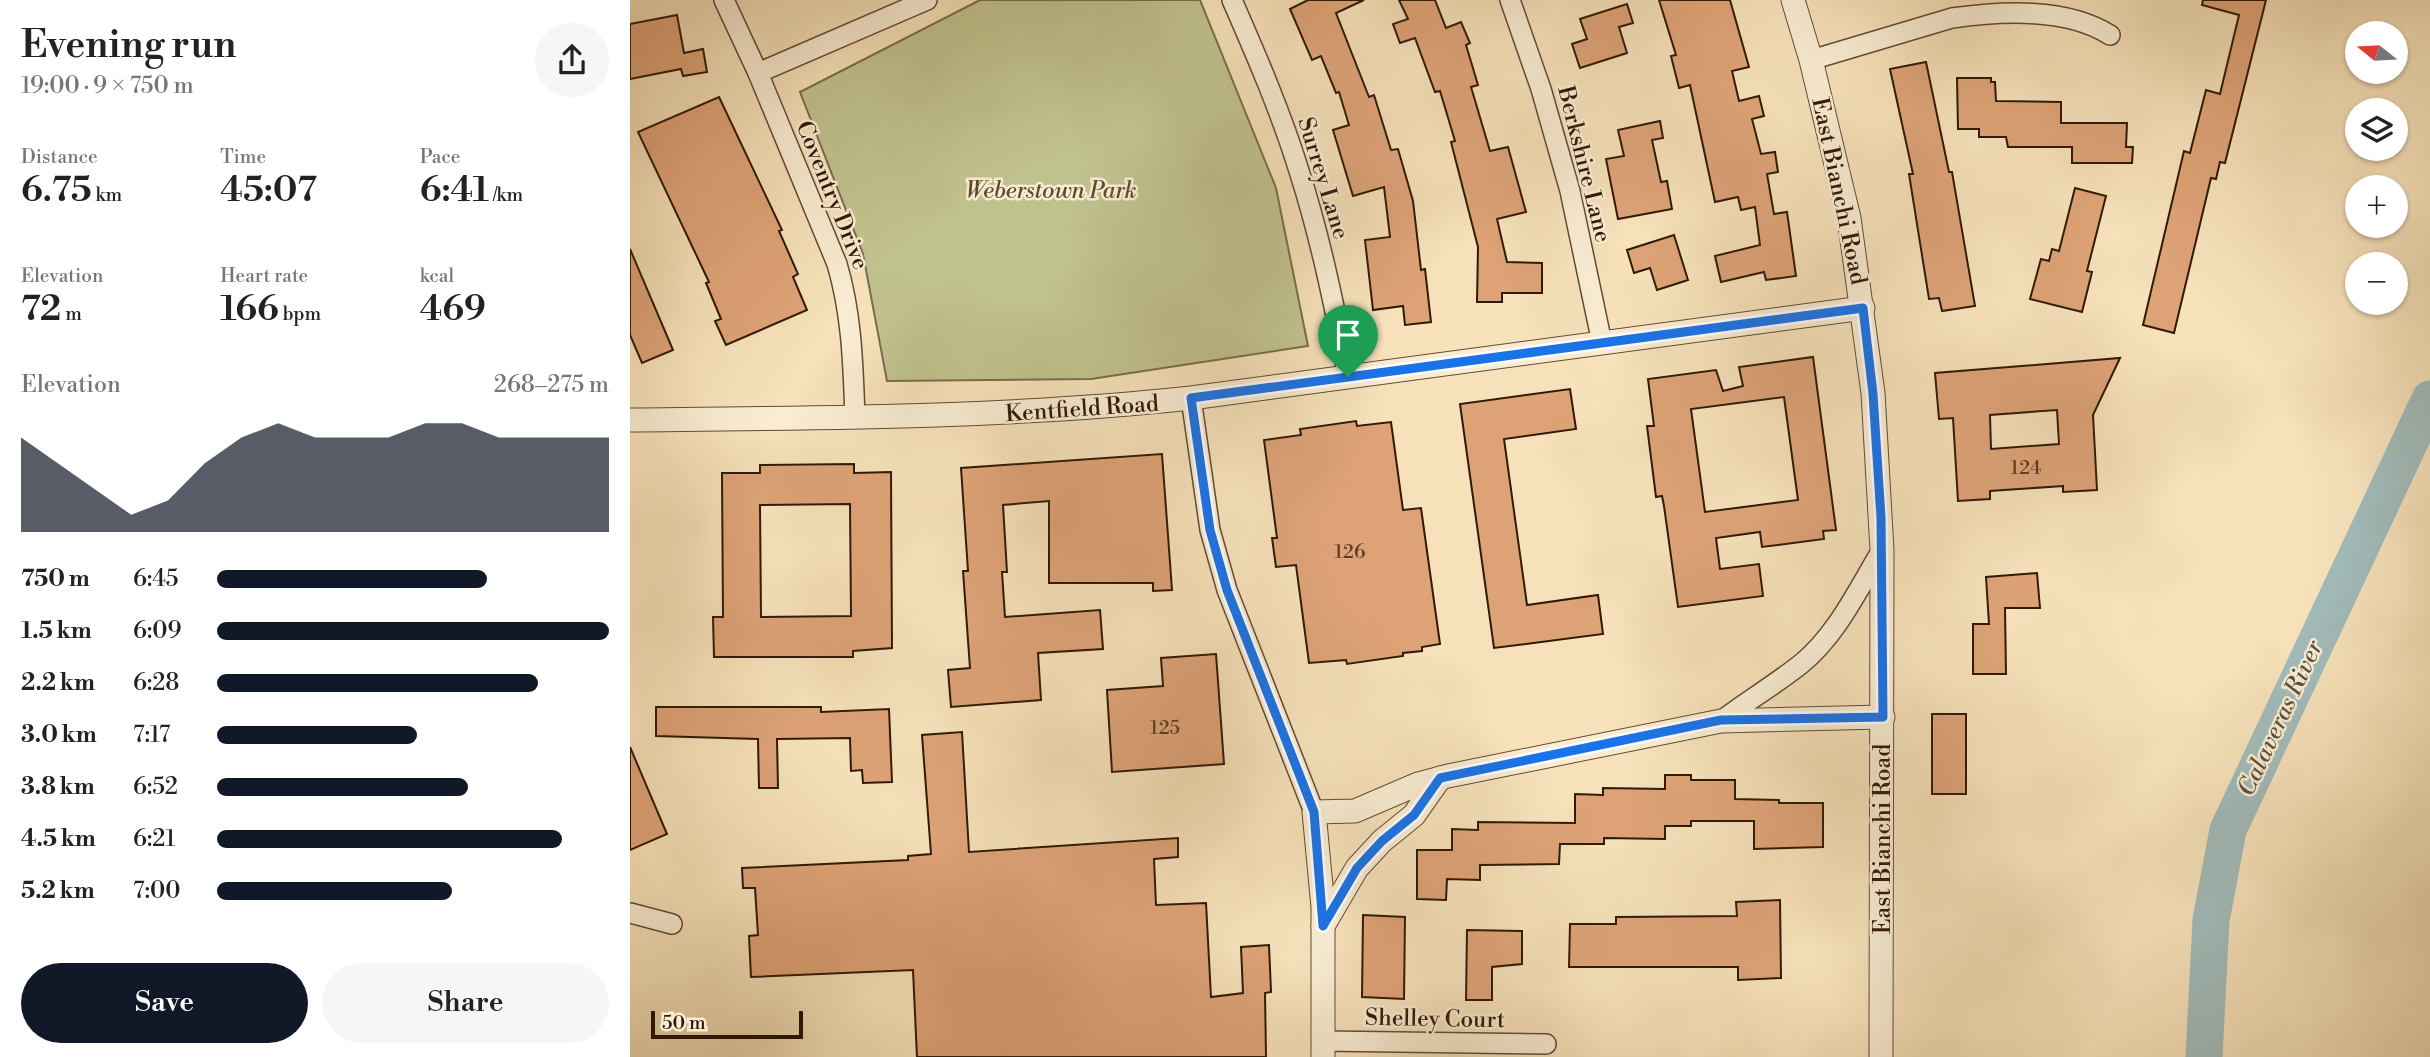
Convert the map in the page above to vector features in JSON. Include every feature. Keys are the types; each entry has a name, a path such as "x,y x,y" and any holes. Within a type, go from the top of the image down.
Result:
{"street":[{"name":"Coventry Drive","path":"724,0 758,73 833,253 847,297 855,418"},
{"path":"758,73 927,0"},
{"name":"Surrey Lane","path":"1232,0 1282,119 1300,174 1328,275 1348,377"},
{"name":"Berkshire Lane","path":"1510,0 1541,89 1570,191 1602,343"},
{"name":"East Bianchi Road","path":"1793,0 1811,60 1849,218 1873,394 1882,550 1881,1057"},
{"path":"1811,60 1952,18 1974,15 2042,14 2093,24 2109,35"},
{"name":"Kentfield Road","path":"630,420 855,418 995,414 1105,407 1191,398 1863,308"},
{"path":"1191,398 1210,530 1227,590 1314,812 1323,926 1323,1049"},
{"path":"1721,720 1801,664 1825,639 1882,550"},
{"path":"1314,812 1354,811 1418,784 1440,778 1721,720 1883,717"},
{"path":"1323,926 1357,868 1382,841 1414,815 1440,778"},
{"path":"630,913 673,924"},
{"name":"Shelley Court","path":"1323,1049 1546,1044"}],"green space":[{"name":"Weberstown Park","path":"980,0 1200,0 1276,188 1308,346 1091,379 887,381 863,254 800,92"}],"building":[{"path":"1308,0 1364,0 1336,13 1369,97 1374,95 1391,150 1398,149 1413,201 1421,270 1425,269 1431,322 1405,325 1403,306 1373,310 1365,240 1390,237 1384,187 1353,196 1333,130 1349,125 1339,92 1336,93 1321,56 1312,60 1290,9"},
{"path":"1399,0 1435,0 1446,28 1461,22 1470,43 1466,45 1478,85 1471,87 1490,151 1508,147 1526,212 1497,219 1507,262 1542,263 1542,293 1502,293 1502,302 1477,302 1478,247 1451,142 1455,141 1440,91 1435,92 1415,38 1400,43 1393,24 1408,19"},
{"path":"1659,0 1730,0 1749,67 1732,71 1739,101 1759,96 1764,116 1752,119 1761,154 1775,152 1778,172 1767,174 1774,214 1787,212 1796,276 1766,280 1764,272 1721,282 1715,256 1760,245 1755,207 1741,210 1738,197 1715,202 1690,85 1679,88 1671,56 1676,55"},
{"path":"2203,0 2266,0 2225,163 2220,162 2216,179 2211,178 2174,333 2143,325 2184,151 2190,153 2206,90 2220,94 2239,15 2202,5"},
{"path":"1627,4 1633,23 1619,27 1627,53 1580,68 1572,44 1587,39 1580,19"},
{"path":"677,15 684,53 703,49 707,72 683,76 681,69 630,79 630,24"},
{"path":"1926,62 1949,172 1952,172 1975,306 1942,311 1939,298 1929,299 1909,174 1913,174 1890,69"},
{"path":"1957,78 1991,78 1991,82 1995,82 1996,101 2061,102 2061,123 2127,123 2126,147 2133,147 2132,163 2072,163 2072,147 2008,147 2006,137 1979,137 1979,129 1958,129"},
{"path":"719,97 782,230 779,231 798,274 793,277 807,310 726,345 715,321 721,319 706,283 709,282 638,132"},
{"path":"1660,121 1663,138 1652,140 1661,182 1667,181 1672,209 1618,219 1606,159 1624,156 1618,130"},
{"path":"2075,188 2106,196 2087,271 2092,272 2082,312 2030,299 2041,259 2049,261 2052,249 2059,251"},
{"path":"1674,235 1688,280 1657,290 1650,268 1634,273 1627,250"},
{"path":"630,249 673,350 642,363 630,335"},
{"path":"1813,357 1836,530 1823,531 1824,539 1762,547 1760,532 1716,538 1720,569 1759,564 1763,596 1678,607 1662,496 1656,497 1647,426 1654,426 1648,379 1716,370 1723,391 1743,386 1739,367","holes":["1784,397 1798,500 1705,512 1691,409"]},
{"path":"2120,358 2093,415 2097,490 2063,492 2063,486 1990,491 1990,499 1958,501 1953,418 1939,419 1935,373","holes":["2057,410 2059,444 1991,449 1990,415"]},
{"path":"1570,389 1576,429 1504,439 1527,605 1598,595 1603,634 1494,648 1460,404"},
{"path":"1356,421 1357,426 1391,422 1403,510 1421,508 1440,644 1422,647 1422,651 1403,653 1403,656 1347,664 1346,660 1309,663 1296,565 1276,567 1272,538 1277,538 1264,440 1301,435 1300,429"},
{"path":"1162,454 1172,590 1153,591 1153,583 1049,583 1049,501 1003,505 1007,572 1002,572 1005,617 1100,610 1103,649 1038,653 1041,700 951,707 948,670 970,668 963,571 968,571 961,468"},
{"path":"854,464 854,473 891,472 892,648 853,651 853,657 714,657 713,617 723,617 722,473 760,473 760,465","holes":["850,504 851,616 761,617 760,505"]},
{"path":"2037,573 2040,608 2005,608 2006,674 1973,674 1973,624 1989,624 1986,577"},
{"path":"1216,654 1224,764 1112,772 1107,690 1163,686 1161,658"},
{"path":"656,707 821,707 821,712 889,709 892,782 863,783 862,770 851,771 850,738 777,739 778,788 759,788 758,739 656,736"},
{"path":"1932,714 1966,714 1966,794 1932,794"},
{"path":"962,732 969,852 1178,838 1178,857 1154,859 1156,905 1206,903 1211,997 1243,993 1241,947 1269,945 1271,992 1265,993 1266,1057 917,1057 913,970 751,977 749,936 758,935 755,888 743,888 742,868 908,860 908,856 931,854 922,735"},
{"path":"630,747 667,834 630,850"},
{"path":"1665,775 1691,775 1691,780 1735,780 1735,799 1823,803 1823,847 1754,849 1754,821 1691,821 1691,826 1665,826 1665,839 1604,838 1604,844 1560,844 1559,864 1480,865 1480,880 1447,879 1446,900 1417,899 1417,850 1452,850 1452,829 1478,830 1478,822 1575,823 1575,794 1603,795 1603,788 1665,789"},
{"path":"1780,900 1781,978 1738,980 1738,967 1569,967 1570,924 1616,924 1616,917 1737,916 1736,902"},
{"path":"1363,915 1405,917 1404,999 1362,997"},
{"path":"1467,930 1522,931 1522,964 1492,967 1492,1000 1466,1000"}],"waterway":[{"name":"Calaveras River","path":"2204,1057 2211,920 2228,830 2430,399"}],"route":[{"path":"1863,308 1873,394 1881,518 1883,717 1721,720 1440,778 1414,815 1382,841 1357,868 1323,926 1314,812 1227,590 1210,530 1191,398 1348,377 1863,308"}]}
